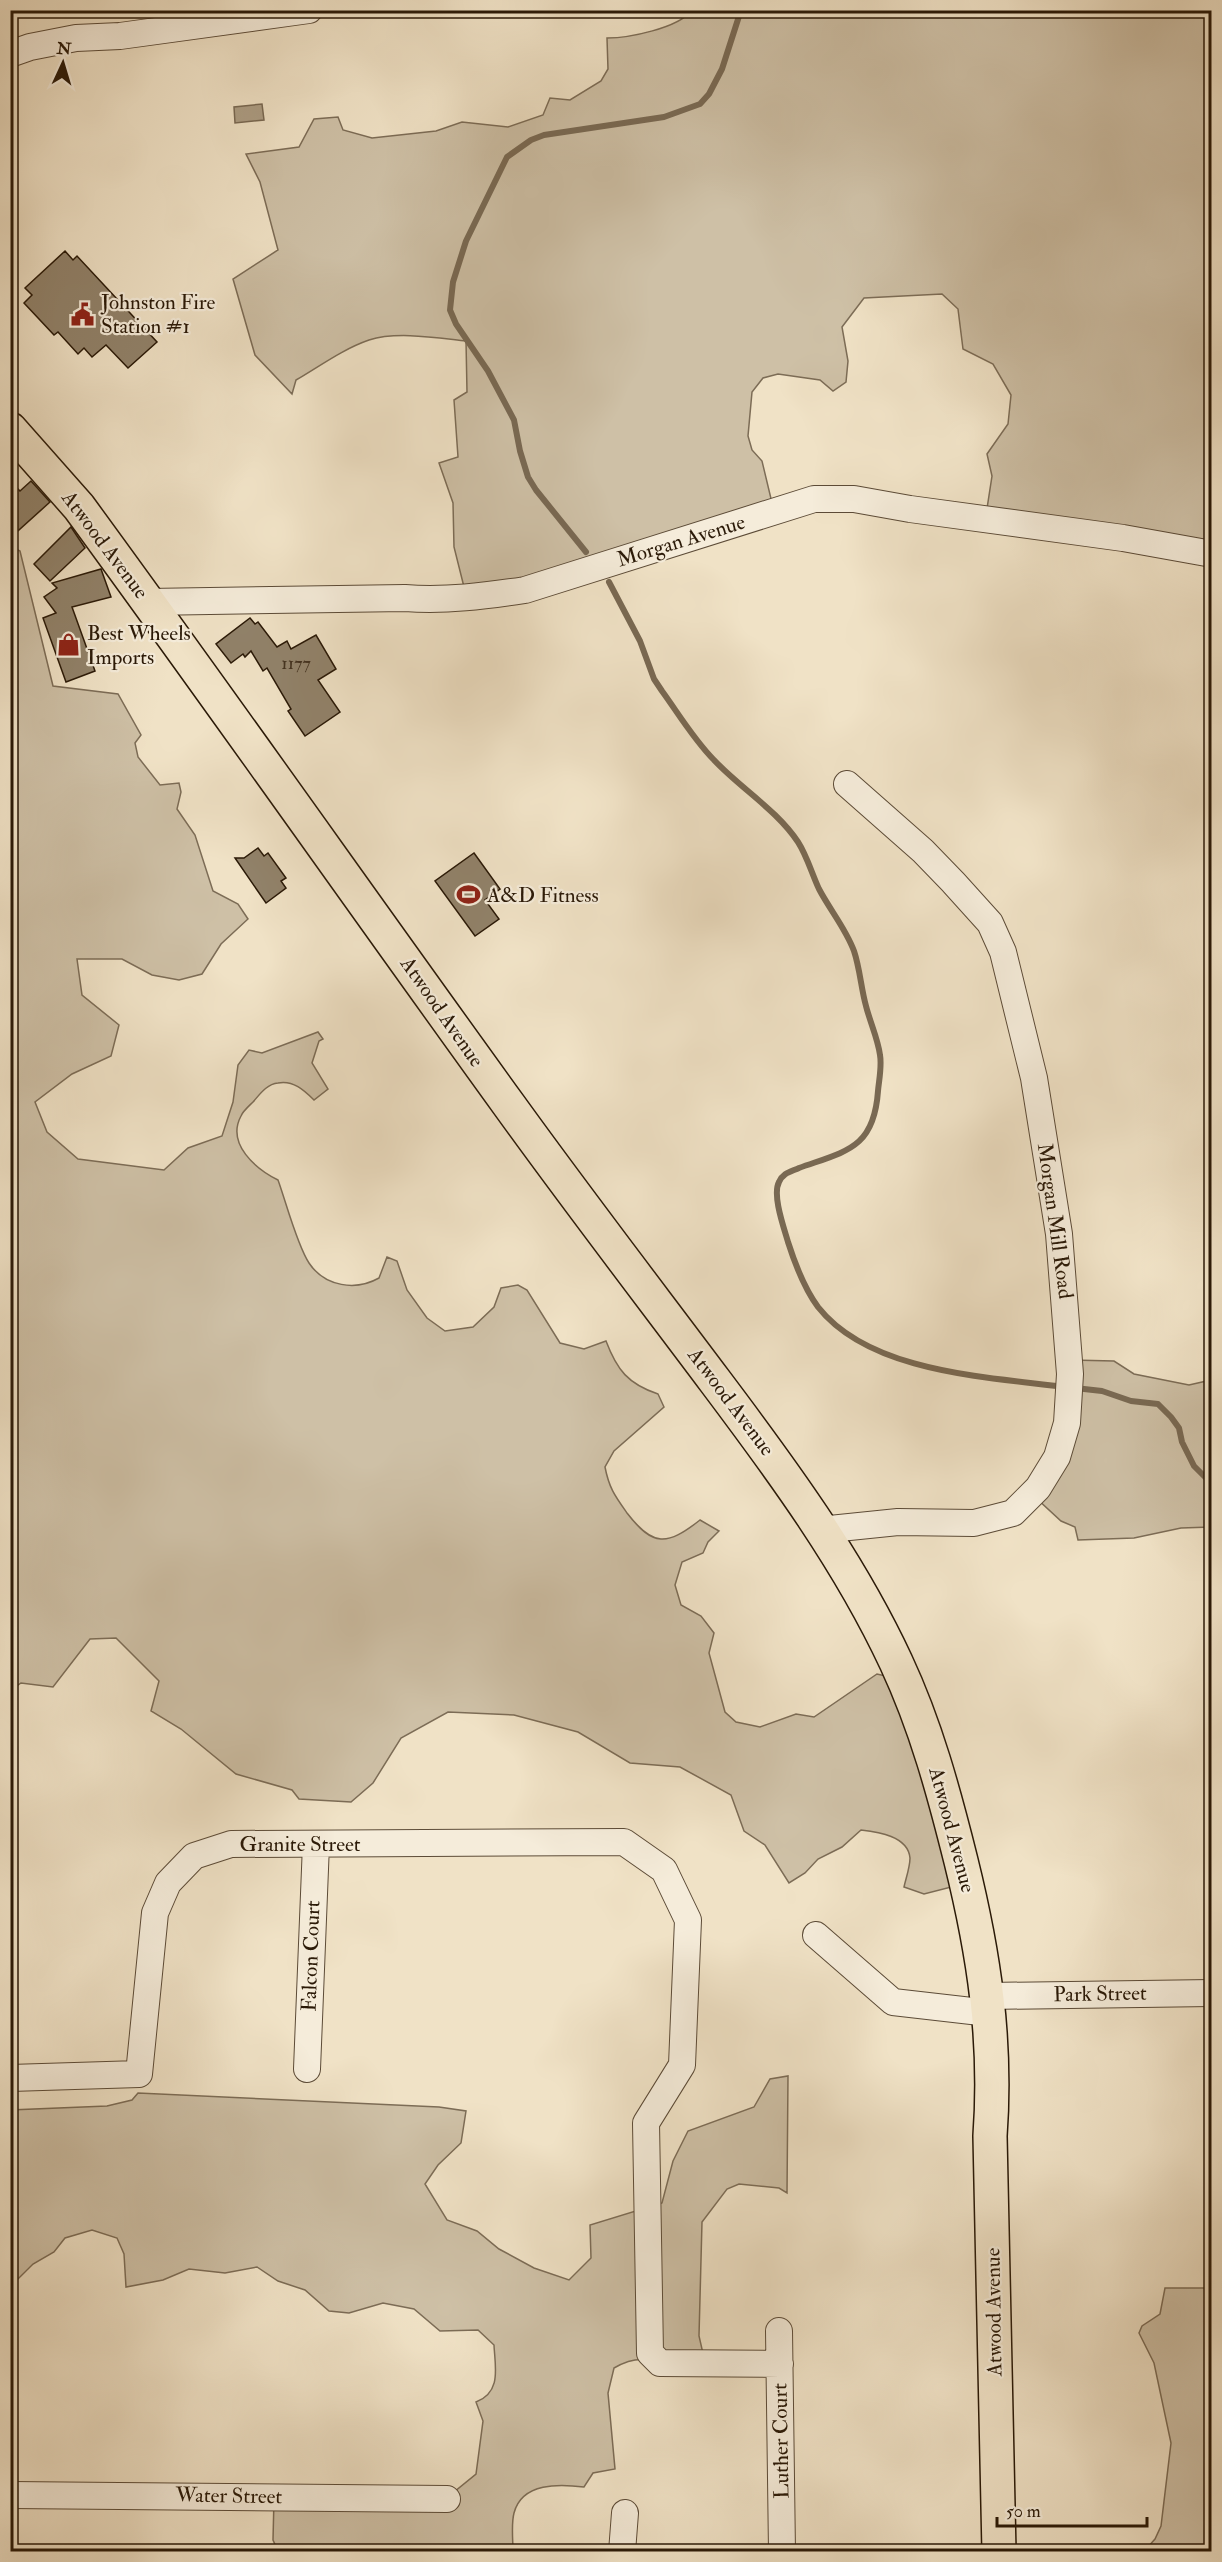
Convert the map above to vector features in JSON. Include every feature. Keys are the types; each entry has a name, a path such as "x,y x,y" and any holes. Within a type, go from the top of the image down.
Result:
{"main road":[{"name":"Atwood Avenue","path":"10,429 79,507 512,1109 777,1464 870,1610 896,1662 944,1791 978,1929 989,2005 993,2072 990,2136 999,2552"}],"street":[{"path":"10,54 30,47 76,38 120,36 309,10"},
{"name":"Morgan Avenue","path":"148,602 405,598 430,600 481,597 525,590 814,499 854,499 910,509 1123,538 1212,554"},
{"name":"Morgan Mill Road","path":"820,1530 898,1522 974,1523 1013,1513 1038,1488 1057,1457 1067,1423 1070,1374 1059,1234 1034,1078 1003,952 990,923 953,882 923,851 848,784"},
{"name":"Granite Street","path":"10,2078 139,2074 155,1913 168,1883 194,1856 231,1844 624,1842 664,1870 688,1920 682,2065 646,2123 650,2353 660,2363 780,2364"},
{"name":"Falcon Court","path":"307,2069 316,1844"},
{"path":"816,1935 893,2002 989,2005"},
{"name":"Park Street","path":"989,2005 1212,1993"},
{"name":"Luther Court","path":"779,2331 782,2552"},
{"name":"Water Street","path":"10,2495 447,2499"},
{"path":"622,2552 625,2513"}],"shaded area":[{"path":"691,11 1211,11 1211,552 986,515 992,476 987,454 1008,424 1011,395 993,364 963,349 958,309 942,294 864,298 842,327 848,361 846,382 833,391 820,380 778,374 763,378 752,392 748,436 752,450 762,461 773,507 525,589 465,591 454,547 453,503 439,463 458,457 454,400 467,392 466,341 405,336 369,340 341,353 296,380 292,394 255,355 233,279 278,250 260,182 246,154 299,147 314,119 338,117 343,130 372,138 436,131 462,122 508,127 543,115 550,98 570,100 601,81 608,69 607,38 640,34 665,27 685,17"},
{"path":"262,104 264,120 235,123 234,107"},
{"path":"10,546 20,551 53,686 118,694 141,735 135,743 138,757 160,785 179,783 181,792 177,809 195,835 213,891 238,904 248,919 221,944 202,974 179,980 152,975 122,959 77,959 82,995 119,1025 111,1056 72,1074 35,1102 47,1132 78,1159 164,1170 188,1148 222,1136 233,1102 238,1065 249,1050 262,1053 318,1032 323,1039 319,1041 312,1063 328,1089 314,1100 293,1084 283,1082 270,1085 245,1110 237,1126 240,1146 246,1154 261,1169 278,1180 296,1235 309,1263 323,1277 332,1282 361,1285 379,1278 387,1257 397,1261 407,1290 427,1318 445,1331 473,1327 494,1307 501,1288 518,1285 527,1290 560,1343 584,1349 606,1341 619,1368 625,1375 639,1386 658,1394 664,1407 614,1451 605,1467 608,1481 616,1497 636,1524 653,1537 661,1539 678,1535 700,1520 719,1531 708,1542 703,1553 682,1562 675,1585 681,1605 701,1616 714,1633 709,1653 725,1712 736,1722 760,1727 796,1714 814,1717 877,1674 903,1680 963,1884 924,1894 904,1887 910,1858 904,1845 891,1837 861,1830 842,1847 818,1859 805,1873 789,1883 765,1845 744,1831 731,1795 680,1767 630,1763 578,1732 514,1715 448,1712 401,1738 373,1783 351,1802 299,1799 292,1790 236,1774 181,1729 151,1711 159,1681 116,1638 90,1639 53,1687 21,1683 11,1690"},
{"path":"1071,1360 1114,1361 1134,1374 1189,1385 1211,1380 1211,1527 1181,1528 1134,1538 1078,1540 1075,1527 1061,1521 1035,1497"},
{"path":"788,2076 787,2193 779,2188 739,2184 727,2189 702,2222 699,2336 707,2371 690,2371 676,2376 661,2365 647,2360 631,2361 614,2368 608,2393 615,2469 593,2473 584,2487 564,2485 543,2487 525,2495 518,2503 514,2513 513,2551 278,2551 273,2540 274,2499 449,2496 476,2474 483,2421 476,2402 490,2392 496,2370 494,2345 478,2330 440,2331 414,2309 383,2303 349,2313 329,2311 305,2290 278,2281 257,2267 225,2273 189,2269 163,2280 126,2287 124,2254 117,2238 92,2230 65,2238 54,2252 33,2264 15,2282 10,2268 10,2110 107,2106 132,2100 138,2093 439,2107 466,2111 461,2143 438,2165 425,2184 447,2220 477,2231 499,2249 534,2268 569,2280 591,2258 590,2225 662,2203 673,2161 688,2131 754,2107 770,2079"},
{"path":"1165,2288 1211,2288 1211,2551 1147,2551 1161,2526 1171,2443 1154,2363 1139,2333 1142,2326 1160,2314"}],"building":[{"name":"Johnston Fire Station #1","path":"65,251 73,260 77,256 157,342 128,368 106,345 92,357 84,348 78,354 58,332 54,335 24,303 32,295 25,288"},
{"path":"10,481 20,491 31,481 50,502 10,538"},
{"path":"71,527 85,548 50,581 34,564"},
{"path":"101,569 111,597 72,607 95,671 66,682 43,618 56,613 44,597 57,588 52,583"},
{"path":"250,618 255,624 258,622 277,647 287,641 291,649 316,635 336,669 318,680 340,712 305,736 288,711 291,709 267,668 263,671 251,651 245,657 243,654 231,663 216,644"},
{"path":"258,848 264,856 268,853 286,878 281,881 286,888 266,903 235,858 244,858"},
{"name":"A&D Fitness","path":"474,853 500,889 485,900 499,919 475,936 435,881"}],"waterway":[{"path":"586,552 528,477 514,420 488,371 456,324 450,310 453,282 466,241 507,157 531,140 544,135 664,117 700,104 709,94 722,69 741,10"},
{"path":"609,582 640,641 654,679 707,752 769,809 798,842 819,889 847,935 856,958 864,999 881,1059 871,1125 855,1145 831,1157 787,1173 777,1188 784,1229 808,1292 818,1307 840,1329 868,1346 899,1359 967,1375 1065,1387"},
{"path":"1075,1388 1102,1391 1131,1401 1158,1404 1179,1428 1182,1442 1194,1466 1212,1484"}],"place":[{"name":"Johnston Fire Station #1","path":"83,314"},
{"name":"Best Wheels Imports","path":"69,645"},
{"name":"A&D Fitness","path":"469,895"}]}
